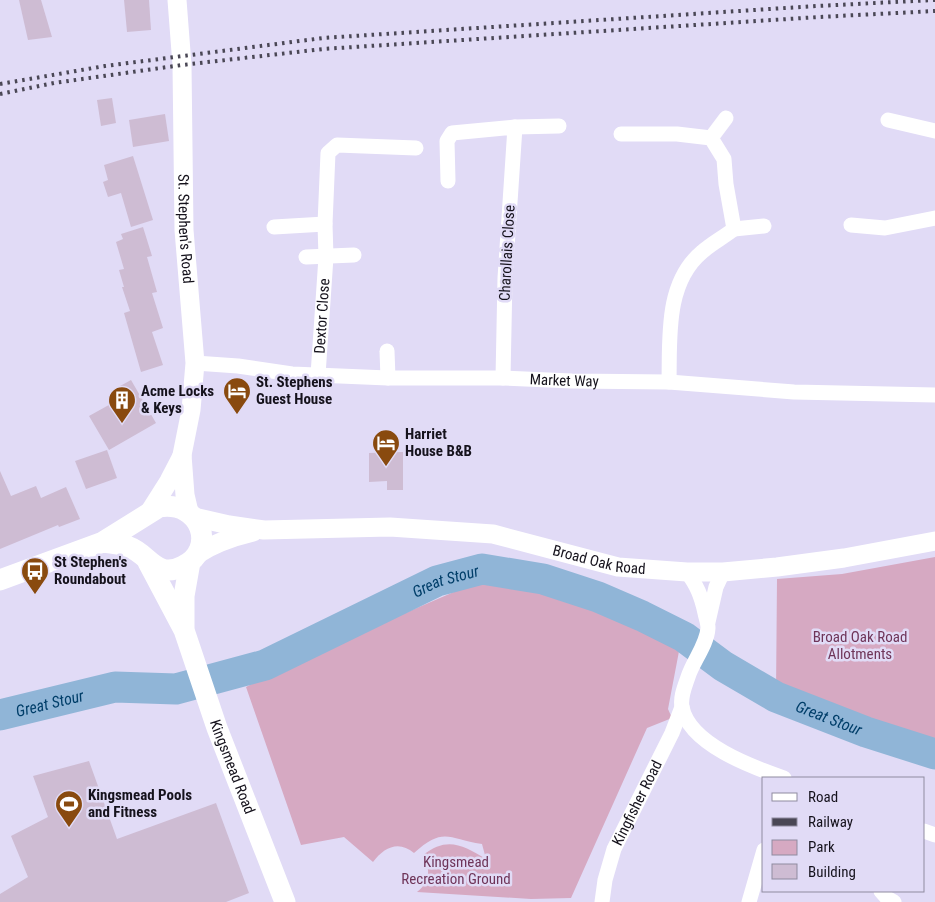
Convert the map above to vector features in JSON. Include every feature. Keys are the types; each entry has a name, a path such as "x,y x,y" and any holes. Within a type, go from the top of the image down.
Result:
{"main road":[{"name":"St. Stephen's Road","path":"0,580 103,542 159,507 170,505 180,507 191,514 201,531 201,540 193,558"},
{"name":"St. Stephen's Road","path":"145,559 138,546 137,536 140,525 148,514"},
{"path":"103,542 131,548 156,567 164,569 182,567 193,558"},
{"name":"Kingsmead Road","path":"184,630 184,596 193,558"},
{"name":"Kingsmead Road","path":"145,559 184,630 206,696 285,902"}],"street":[{"name":"St. Stephen's Road","path":"148,514 169,481 182,455 191,410 195,363 184,230 182,65 177,0"},
{"path":"711,138 726,118"},
{"path":"888,120 935,131"},
{"path":"448,182 447,141 452,133 559,126"},
{"name":"Charollais Close","path":"503,378 505,278 515,128"},
{"path":"621,134 677,134 711,138"},
{"path":"711,138 724,159 726,184 734,229"},
{"name":"Dextor Close","path":"318,375 326,257 324,224 328,153 337,145 416,148"},
{"path":"851,225 885,228 935,218"},
{"path":"274,227 324,224"},
{"path":"669,382 671,310 683,276 701,252 734,229 764,226"},
{"name":"Dextor Close","path":"306,257 354,255"},
{"path":"387,351 388,378"},
{"name":"Market Way","path":"195,363 238,366 292,374 388,378 503,378 669,382 794,392 935,395"},
{"name":"St. Stephen's Road","path":"182,455 185,495 191,514"},
{"name":"Broad Oak Road","path":"191,514 229,525 264,530 390,527 493,534 618,567 687,572 723,572 777,567 844,558 935,541"},
{"name":"Broad Oak Road","path":"193,558 210,545 264,530"},
{"path":"687,572 699,589 707,626"},
{"name":"Kingfisher Road","path":"602,902 605,880 614,849 672,733 682,706 682,696 688,676 705,638 716,587 723,572"},
{"path":"682,706 687,720 702,738 723,752 779,777"},
{"path":"750,902 762,857"},
{"path":"882,892 894,902"}],"green space":[{"name":"Broad Oak Road Allotments","path":"935,557 935,749 868,727 776,693 777,579 842,574"},
{"name":"Kingsmead Recreation Ground","path":"505,580 567,595 680,646 668,709 672,718 647,728 571,898 531,899 417,892 425,884 428,875 426,860 423,855 432,849 447,844 455,845 470,850 486,859 482,844 446,836 432,839 414,853 403,847 392,847 382,852 373,862 344,837 301,845 246,687 299,659 470,585"}],"building":[{"path":"19,0 41,0 52,37 28,40"},
{"path":"124,0 149,0 151,30 127,32"},
{"path":"112,98 116,123 101,126 97,100"},
{"path":"165,114 169,141 133,147 129,120"},
{"path":"133,156 153,220 131,227 121,193 108,197 103,182 108,180 104,165"},
{"path":"143,227 152,256 147,257 157,292 152,293 163,328 152,332 163,365 141,372 124,313 130,311 122,287 124,287 119,270 124,269 116,242 123,239 121,234"},
{"path":"131,380 156,423 109,450 89,416 116,401 111,391"},
{"path":"107,450 117,478 86,489 75,461"},
{"name":"Harriet House B&B","path":"403,452 403,490 387,490 387,481 369,482 369,453"},
{"path":"0,471 11,496 36,486 41,498 66,487 80,519 59,527 58,525 0,549"},
{"name":"Kingsmead Pools and Fitness","path":"89,761 117,839 216,803 249,893 226,902 0,902 0,894 28,877 11,836 48,817 33,776"}],"waterway":[{"name":"Great Stour","path":"0,715 115,687 176,689 265,665 437,581 482,569 543,579 598,597 684,637 723,666 776,697 866,732 935,754"}],"railway":[{"path":"0,84 105,66 323,38 935,0"},
{"path":"0,94 54,83 182,65 323,49 935,11"}],"place":[{"name":"St. Stephens Guest House","path":"237,415"},
{"name":"Acme Locks & Keys","path":"122,424"},
{"name":"Harriet House B&B","path":"386,467"},
{"name":"St Stephen's Roundabout","path":"35,595"},
{"name":"Kingsmead Pools and Fitness","path":"69,828"}]}
